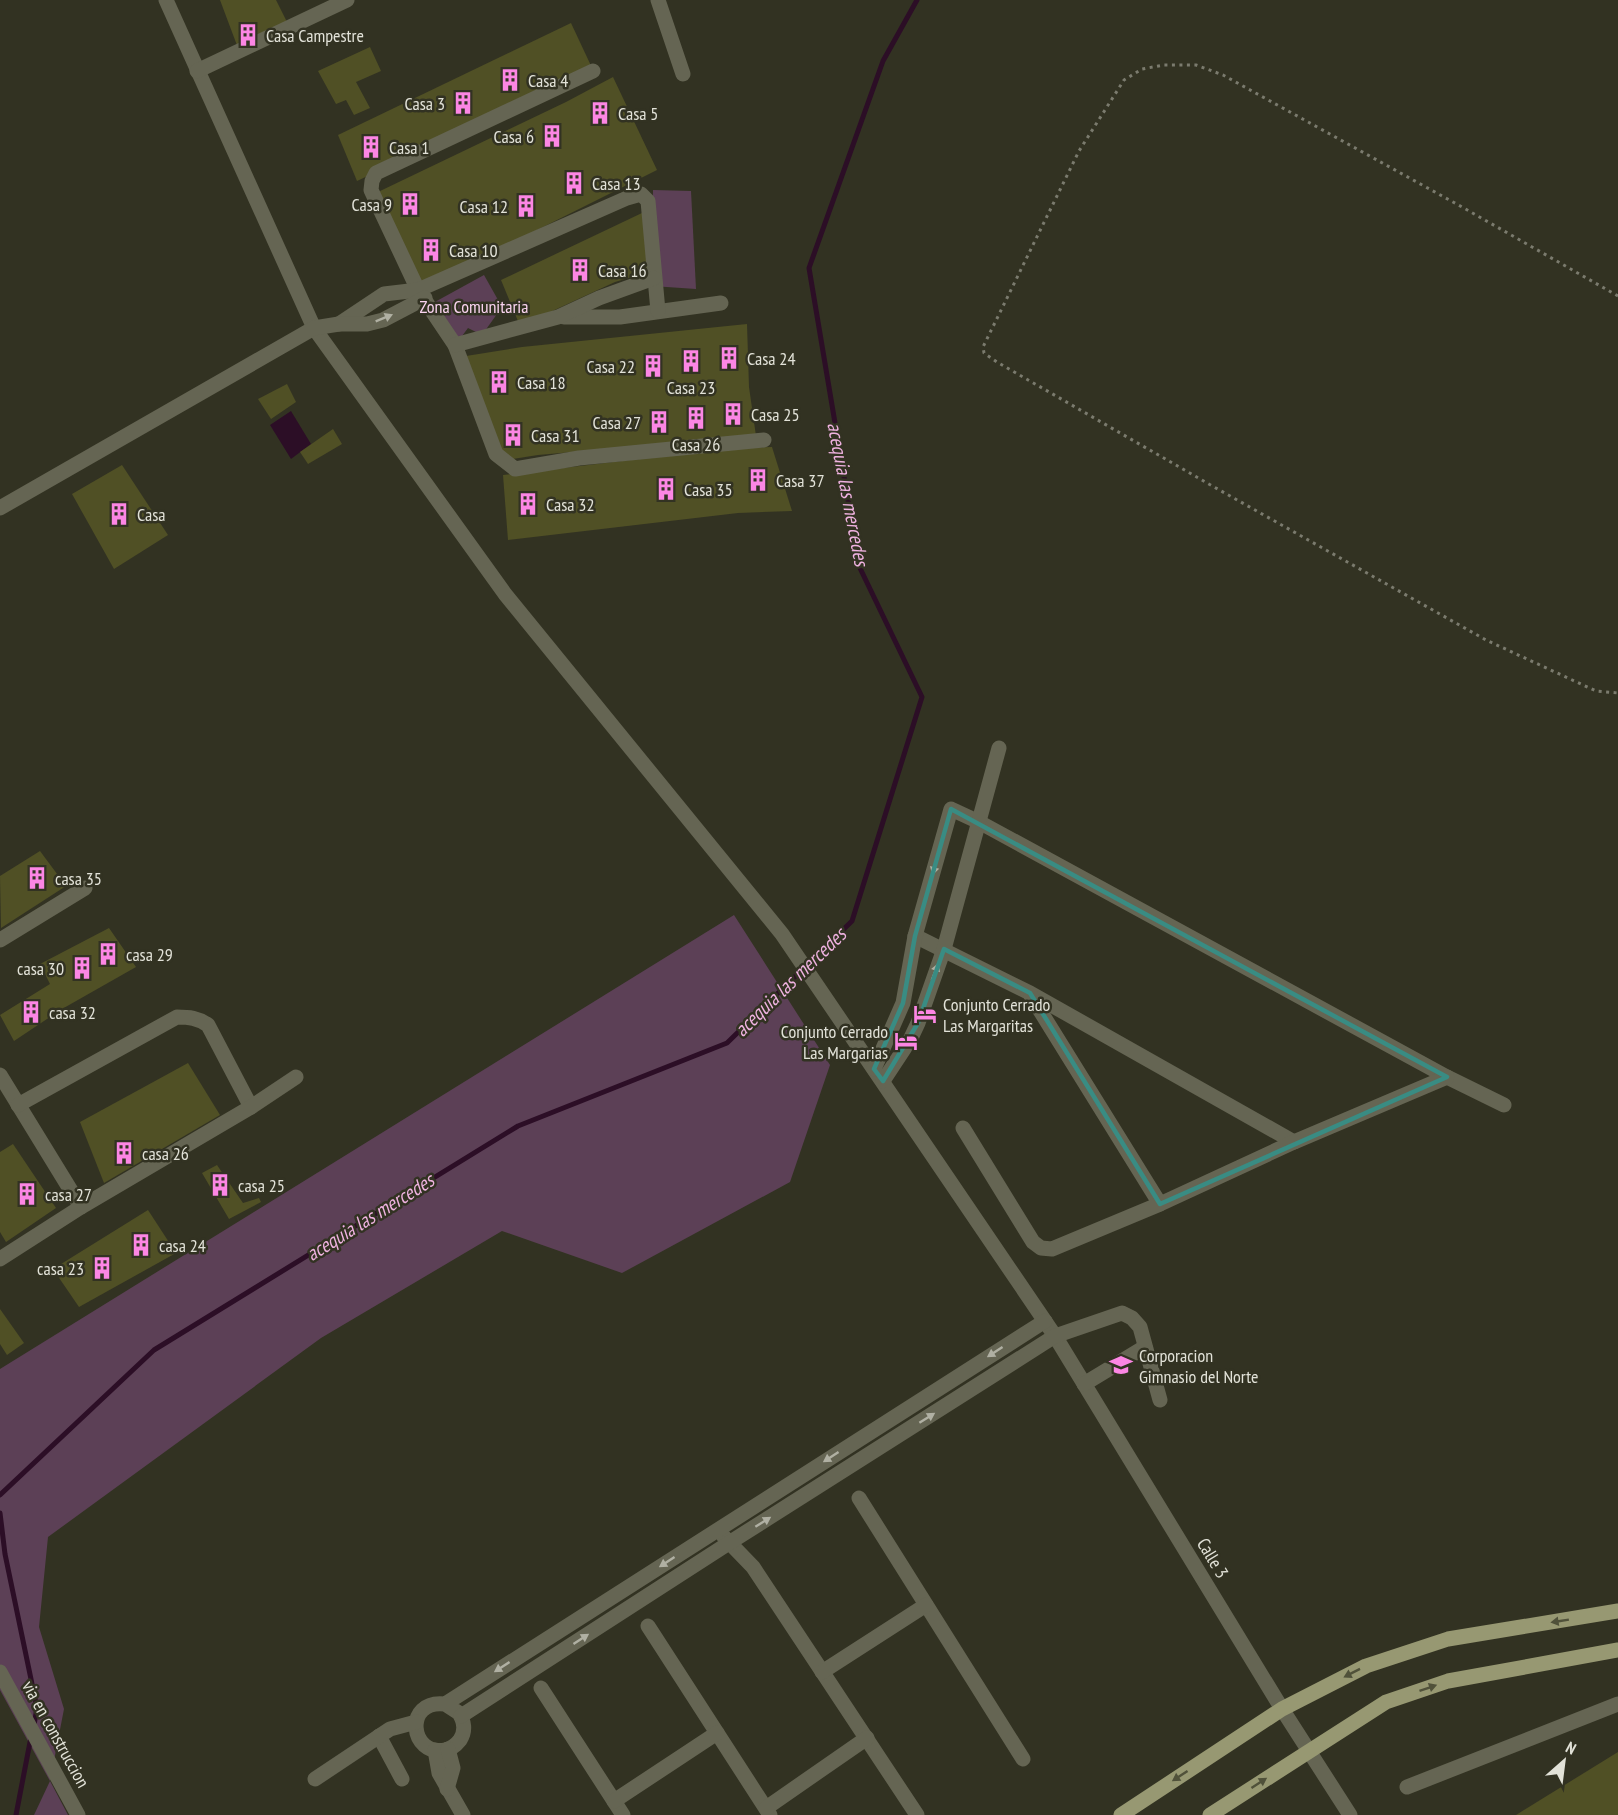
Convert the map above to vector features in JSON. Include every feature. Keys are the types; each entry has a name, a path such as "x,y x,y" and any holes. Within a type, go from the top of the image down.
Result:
{"main road":[{"path":"1121,1815 1282,1709 1366,1666 1448,1639 1618,1611"},
{"path":"1210,1815 1386,1702 1448,1681 1618,1650"}],"street":[{"name":"Calle 3","path":"166,0 314,328 505,594 782,934 1055,1336 1282,1709 1350,1815"},
{"path":"197,71 347,0"},
{"path":"658,0 683,74"},
{"path":"593,71 376,172 371,190 422,294 454,345 496,454 515,469 579,458 764,440"},
{"path":"0,508 314,328 339,324 367,324 383,320 422,294 627,198 641,194 648,201 658,311"},
{"path":"454,345 558,317 599,298 654,278"},
{"path":"339,324 384,294 422,294"},
{"path":"558,317 620,317 721,303"},
{"path":"883,1081 910,1040 918,1023 944,949 999,748"},
{"path":"874,1069 903,1003 915,936 951,809 979,822 1447,1077 1504,1105"},
{"path":"0,940 86,888"},
{"path":"915,936 1030,993 1294,1142"},
{"path":"1030,993 1160,1204"},
{"path":"18,1105 177,1017 190,1017 208,1025 251,1107"},
{"path":"0,1075 81,1207"},
{"path":"0,1259 81,1207 251,1107 296,1077"},
{"path":"963,1128 1033,1242 1041,1248 1052,1249 1160,1204 1294,1142 1447,1077"},
{"path":"461,1716 1055,1336 1122,1313 1132,1318 1140,1327 1160,1400"},
{"path":"445,1704 1045,1321"},
{"path":"1084,1384 1145,1347"},
{"path":"859,1498 1023,1759"},
{"path":"734,1520 743,1534 753,1566"},
{"path":"719,1529 729,1543 753,1566 917,1815"},
{"path":"822,1672 926,1605"},
{"path":"648,1626 768,1811 867,1738"},
{"name":"via en construccion","path":"0,1672 78,1815"},
{"path":"541,1688 623,1815"},
{"path":"445,1704 461,1716 464,1729 462,1736 454,1746 441,1750 423,1745 419,1740 416,1722 427,1706 445,1704"},
{"path":"1407,1787 1618,1704"},
{"path":"315,1779 390,1729 416,1722"},
{"path":"614,1801 717,1733"},
{"path":"379,1736 402,1779"},
{"path":"441,1750 439,1773 463,1815"}],"path":[{"path":"1618,296 1223,75 1196,65 1164,65 1142,69 1124,80 1079,151 983,347 984,353 997,362 1486,640 1596,691 1618,693"}],"highlighted area":[{"path":"951,809 1447,1077 1160,1204 1030,993 944,949 918,1023 883,1081 874,1069 903,1003 915,936"}],"green space":[{"path":"653,190 691,191 696,289 652,286"},
{"name":"Zona Comunitaria","path":"484,275 502,307 482,335 468,328 459,340 433,303"},
{"path":"734,915 830,1065 790,1182 622,1273 502,1231 321,1338 48,1537 39,1627 64,1709 50,1781 0,1690 0,1369"},
{"path":"50,1781 68,1815 34,1815"}],"shaded area":[{"path":"291,411 311,444 291,459 270,425"}],"building":[{"name":"Casa Campestre","path":"220,0 276,0 287,22 238,48"},
{"path":"571,23 593,70 357,181 338,135"},
{"path":"370,47 381,71 356,82 370,108 354,115 346,100 336,104 318,71"},
{"path":"613,77 657,170 513,242 418,284 378,192"},
{"path":"642,213 652,271 615,282 520,326 501,280"},
{"path":"747,324 749,387 756,436 538,455 507,460 484,415 466,356 522,347"},
{"path":"287,384 296,402 271,419 258,399"},
{"path":"333,429 342,444 308,464 300,452"},
{"path":"772,447 792,511 738,513 508,540 503,475 732,448"},
{"name":"Casa","path":"122,465 168,535 114,569 72,494"},
{"path":"40,851 66,886 1,928 0,876"},
{"path":"109,928 136,967 62,1009 14,1041 0,1015 50,984 40,964"},
{"name":"casa 26","path":"188,1063 220,1115 104,1183 80,1122"},
{"name":"casa 27","path":"13,1144 56,1208 6,1242 0,1232 0,1152"},
{"name":"casa 25","path":"217,1165 243,1203 259,1198 261,1202 229,1219 202,1173"},
{"path":"148,1210 176,1253 79,1307 53,1269"},
{"path":"0,1309 24,1343 7,1355 0,1344"},
{"path":"1618,1752 1618,1815 1516,1815"}],"waterway":[{"name":"acequia las mercedes","path":"0,1495 154,1350 518,1126 727,1043 852,921 922,697 859,566 809,268 883,61 917,0"},
{"name":"acequia las mercedes","path":"0,1513 5,1554 37,1708 34,1725"},
{"name":"acequia las mercedes","path":"16,1815 31,1737"}],"place":[{"name":"Casa Campestre","path":"248,35"},
{"name":"Casa 4","path":"510,80"},
{"name":"Casa 3","path":"463,103"},
{"name":"Casa 5","path":"600,113"},
{"name":"Casa 6","path":"552,136"},
{"name":"Casa 1","path":"371,147"},
{"name":"Casa 13","path":"574,183"},
{"name":"Casa 9","path":"410,204"},
{"name":"Casa 12","path":"526,206"},
{"name":"Casa 10","path":"431,250"},
{"name":"Casa 16","path":"580,270"},
{"name":"Casa 24","path":"729,358"},
{"name":"Casa 23","path":"691,361"},
{"name":"Casa 22","path":"653,366"},
{"name":"Casa 18","path":"499,382"},
{"name":"Casa 25","path":"733,414"},
{"name":"Casa 26","path":"696,418"},
{"name":"Casa 27","path":"659,422"},
{"name":"Casa 31","path":"513,435"},
{"name":"Casa 37","path":"758,480"},
{"name":"Casa 35","path":"666,489"},
{"name":"Casa 32","path":"528,504"},
{"name":"Casa","path":"119,514"},
{"name":"casa 35","path":"37,878"},
{"name":"casa 29","path":"108,954"},
{"name":"casa 30","path":"82,968"},
{"name":"casa 32","path":"31,1012"},
{"name":"Conjunto Cerrado Las Margaritas","path":"925,1014"},
{"name":"Conjunto Cerrado Las Margarias","path":"906,1041"},
{"name":"casa 26","path":"124,1153"},
{"name":"casa 25","path":"220,1185"},
{"name":"casa 27","path":"27,1194"},
{"name":"casa 24","path":"141,1245"},
{"name":"casa 23","path":"102,1268"},
{"name":"Corporacion Gimnasio del Norte","path":"1121,1365"}]}
